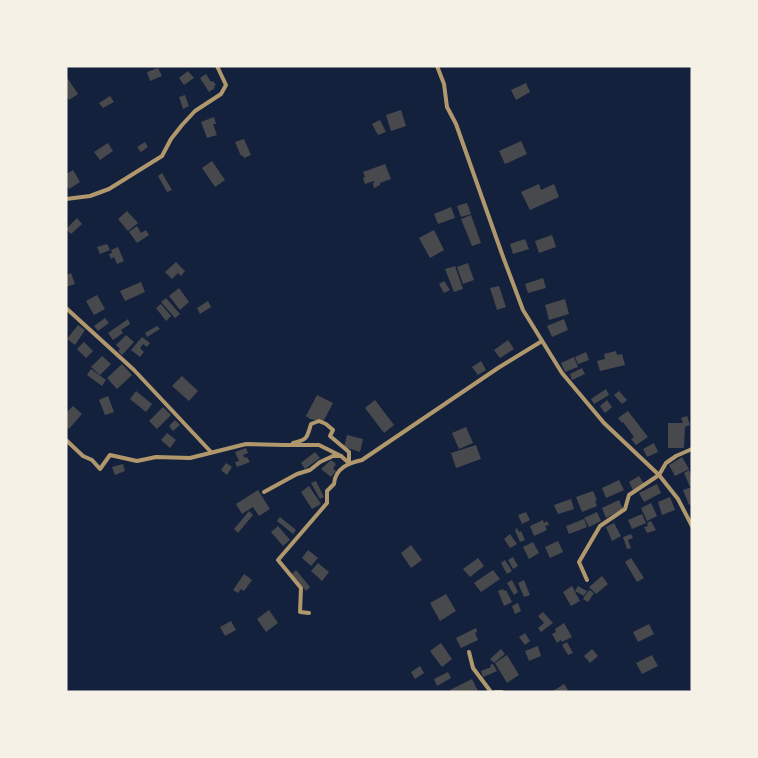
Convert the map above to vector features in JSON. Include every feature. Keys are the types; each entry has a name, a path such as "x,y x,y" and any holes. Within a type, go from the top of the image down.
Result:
{"street":[{"path":"66,199 90,196 109,189 162,156 171,139 195,111 221,94 226,85 217,66"},
{"path":"437,66 444,84 447,107 456,124 523,310 562,373 604,423 659,475 678,499 692,526"},
{"path":"66,308 134,370 211,452"},
{"path":"309,614 300,612 301,588 278,560 327,503 327,491 334,484 334,478 342,468 349,463 362,460 542,341"},
{"path":"284,446 303,441 307,438 311,424 319,421 333,430 330,436 349,452 349,463"},
{"path":"66,440 100,469 110,455 137,461 156,457 190,458 246,444 319,445 341,456 349,463"},
{"path":"587,580 579,562 600,526 625,509 629,495 659,475 666,463 692,449"},
{"path":"264,492 297,474 310,470 320,462 333,456 341,456"},
{"path":"469,652 473,668 493,692 502,692"}],"building":[{"path":"158,68 162,76 150,81 147,72"},
{"path":"188,71 194,78 184,85 179,78"},
{"path":"206,74 216,85 209,92 200,78"},
{"path":"68,79 78,94 69,100 66,96 66,80"},
{"path":"526,83 530,92 516,100 511,90"},
{"path":"185,95 189,106 183,109 179,97"},
{"path":"110,96 114,102 103,108 99,103"},
{"path":"401,110 406,126 391,131 386,115"},
{"path":"214,117 216,124 213,124 217,135 207,138 201,122"},
{"path":"380,120 386,132 378,135 372,124"},
{"path":"244,139 251,155 244,158 235,142"},
{"path":"521,141 527,154 505,164 499,151"},
{"path":"145,142 148,147 141,152 137,147"},
{"path":"108,143 113,151 100,160 94,152"},
{"path":"212,161 225,180 215,187 202,168"},
{"path":"385,164 391,179 374,188 374,181 365,184 363,172"},
{"path":"73,170 80,182 69,189 66,184 66,174"},
{"path":"162,173 172,190 167,192 158,176"},
{"path":"539,184 541,190 554,184 559,197 530,210 521,192"},
{"path":"467,203 471,214 461,217 457,206"},
{"path":"451,207 455,218 438,224 434,214"},
{"path":"127,211 138,223 128,231 118,219"},
{"path":"471,215 481,243 472,246 461,219"},
{"path":"77,218 82,224 71,234 66,229"},
{"path":"137,226 141,233 146,230 149,235 137,243 129,232"},
{"path":"434,230 444,250 430,258 419,238"},
{"path":"552,235 556,247 539,253 535,241"},
{"path":"525,239 529,249 513,254 510,244"},
{"path":"107,244 110,250 100,254 97,247"},
{"path":"118,247 124,261 117,264 114,257 111,259 109,254 112,253 111,250"},
{"path":"176,262 185,271 181,276 178,273 172,279 165,272"},
{"path":"468,263 474,280 463,284 457,267"},
{"path":"455,266 463,289 454,292 445,269"},
{"path":"71,273 75,284 66,287 66,275"},
{"path":"543,278 546,288 528,293 525,284"},
{"path":"444,281 450,290 444,293 439,284"},
{"path":"141,282 145,292 125,301 120,291"},
{"path":"499,286 506,307 497,310 490,288"},
{"path":"179,288 189,302 180,310 169,296"},
{"path":"97,295 105,309 94,315 86,301"},
{"path":"166,298 180,314 175,318 161,302"},
{"path":"565,299 569,314 549,320 545,305"},
{"path":"208,301 211,307 200,314 197,308"},
{"path":"161,304 171,316 166,321 156,308"},
{"path":"105,318 109,323 98,331 94,326"},
{"path":"128,319 130,324 113,340 108,333"},
{"path":"564,319 568,330 552,337 547,326"},
{"path":"78,325 85,330 75,345 67,339"},
{"path":"157,326 160,329 147,337 145,333"},
{"path":"126,335 134,342 122,355 116,345"},
{"path":"142,337 150,343 147,347 143,344 140,348 144,352 140,357 131,350"},
{"path":"508,340 514,349 500,358 494,350"},
{"path":"84,342 93,351 86,358 77,349"},
{"path":"616,351 617,355 622,354 625,365 600,371 597,361 605,359 604,354"},
{"path":"586,352 589,360 578,364 575,357"},
{"path":"102,356 111,364 100,375 91,367"},
{"path":"574,357 578,367 565,372 561,363"},
{"path":"481,361 486,370 478,375 472,367"},
{"path":"122,364 132,375 117,389 107,378"},
{"path":"582,368 585,374 572,380 570,374"},
{"path":"91,369 106,380 102,386 87,375"},
{"path":"182,376 198,391 189,401 172,386"},
{"path":"606,389 609,395 594,404 591,399"},
{"path":"136,391 152,404 146,412 130,399"},
{"path":"619,391 627,400 622,404 614,395"},
{"path":"317,395 333,403 323,422 306,416"},
{"path":"108,396 114,412 105,415 99,400"},
{"path":"375,400 394,425 384,433 365,408"},
{"path":"607,400 612,407 605,413 600,406"},
{"path":"73,406 82,414 69,429 66,426 66,413"},
{"path":"163,407 171,415 157,429 149,421"},
{"path":"628,411 648,437 636,445 631,439 634,437 618,418"},
{"path":"687,416 690,425 685,427 684,448 668,448 668,423 683,423 681,418"},
{"path":"175,420 180,425 173,431 169,426"},
{"path":"466,427 473,443 459,449 452,433"},
{"path":"167,433 176,440 170,448 161,440"},
{"path":"347,435 363,439 360,452 344,447"},
{"path":"654,443 658,452 647,457 643,449"},
{"path":"476,445 481,459 456,468 451,453"},
{"path":"246,448 248,453 243,455 250,462 237,467 235,462 239,461 235,452"},
{"path":"315,452 320,458 305,469 301,463"},
{"path":"682,457 689,469 675,476 669,465"},
{"path":"331,460 336,464 333,469 336,471 331,477 321,469"},
{"path":"226,463 232,467 227,475 221,470"},
{"path":"123,464 125,471 115,475 112,467"},
{"path":"689,470 692,477 690,487 684,473"},
{"path":"639,476 644,484 633,490 629,482"},
{"path":"619,480 624,490 606,498 602,488"},
{"path":"316,481 324,497 320,499 311,483"},
{"path":"657,484 661,493 644,502 639,493"},
{"path":"309,486 321,504 312,509 301,492"},
{"path":"692,487 692,504 689,505 683,490"},
{"path":"258,490 270,509 259,516 253,507 242,514 236,504"},
{"path":"593,491 597,506 582,512 576,497"},
{"path":"670,497 675,510 662,515 658,502"},
{"path":"571,499 574,509 558,514 554,505"},
{"path":"619,500 623,509 606,518 602,508"},
{"path":"651,503 657,516 647,521 641,508"},
{"path":"249,511 253,515 238,533 234,529"},
{"path":"526,512 530,520 522,524 518,515"},
{"path":"597,512 601,521 589,527 584,518"},
{"path":"642,514 646,523 632,529 628,520"},
{"path":"280,517 296,530 293,534 277,521"},
{"path":"584,519 587,527 569,534 566,526"},
{"path":"543,520 549,525 545,526 547,530 534,536 530,526"},
{"path":"651,521 656,530 647,533 644,527 648,526 647,523"},
{"path":"614,523 621,536 612,541 606,527"},
{"path":"278,526 290,540 283,546 271,532"},
{"path":"517,528 525,540 520,542 515,530"},
{"path":"510,534 517,544 510,548 504,539"},
{"path":"631,534 633,538 628,540 631,548 627,549 623,537"},
{"path":"558,541 563,552 550,558 545,547"},
{"path":"533,542 539,553 529,559 523,547"},
{"path":"411,545 422,560 411,568 401,553"},
{"path":"308,550 318,558 311,566 302,558"},
{"path":"513,557 518,566 513,569 508,560"},
{"path":"478,558 484,566 470,577 463,569"},
{"path":"631,558 644,578 637,582 625,562"},
{"path":"505,560 512,571 507,574 501,563"},
{"path":"318,563 329,572 322,581 311,571"},
{"path":"296,570 310,587 306,591 292,574"},
{"path":"493,570 500,579 481,592 474,583"},
{"path":"244,574 252,580 244,591 241,589 238,593 233,590"},
{"path":"602,576 608,584 596,594 589,587"},
{"path":"512,580 518,592 514,595 507,583"},
{"path":"524,580 530,595 524,597 518,583"},
{"path":"572,586 580,601 571,606 563,592"},
{"path":"578,586 587,591 584,596 575,591"},
{"path":"506,590 512,602 504,606 498,591"},
{"path":"589,590 594,593 588,602 583,599"},
{"path":"446,594 456,611 440,621 430,603"},
{"path":"518,603 521,611 515,614 512,606"},
{"path":"269,610 278,623 266,632 257,619"},
{"path":"543,612 553,623 541,632 538,628 544,623 538,616"},
{"path":"231,621 236,630 225,636 220,627"},
{"path":"564,623 572,637 557,643 552,634"},
{"path":"649,624 654,634 638,642 633,632"},
{"path":"476,628 475,633 478,640 461,648 456,638"},
{"path":"525,633 530,641 525,645 519,637"},
{"path":"567,642 573,653 568,655 562,645"},
{"path":"441,643 452,659 442,667 430,651"},
{"path":"538,646 541,656 529,661 525,651"},
{"path":"501,649 505,654 494,663 490,659"},
{"path":"592,649 598,656 590,663 584,656"},
{"path":"507,655 519,675 507,683 495,663"},
{"path":"652,655 658,666 642,674 636,663"},
{"path":"493,664 497,671 483,677 481,671"},
{"path":"420,666 424,673 415,679 411,672"},
{"path":"448,672 451,678 437,686 434,679"},
{"path":"472,679 478,691 451,692 450,690"},
{"path":"564,684 568,690 565,692 553,691"}]}
